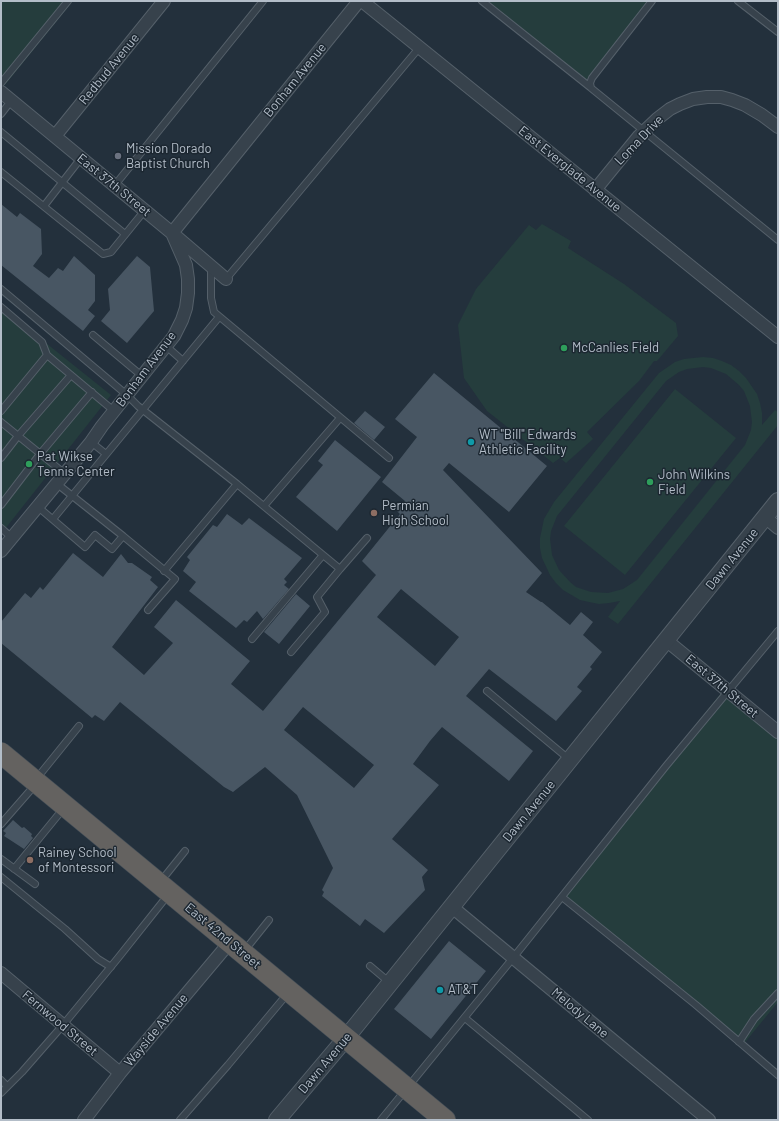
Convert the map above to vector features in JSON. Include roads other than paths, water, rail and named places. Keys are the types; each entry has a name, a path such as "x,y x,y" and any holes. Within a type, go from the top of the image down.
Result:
{"highway":[{"name":"East 42nd Street","path":"1,753 445,1120"}],"street":[{"name":"Redbud Avenue","path":"55,136 164,1"},
{"name":"Bonham Avenue","path":"1,551 11,537 91,442 174,336 186,308 188,279 186,265 172,232 359,1"},
{"name":"East Everglade Avenue","path":"362,1 778,337"},
{"name":"East 37th Street","path":"1,92 172,232 226,279"},
{"name":"Loma Drive","path":"595,190 657,118 670,109 693,99 707,96 721,97 732,100 746,106 778,128"},
{"name":"Dawn Avenue","path":"277,1120 346,1038 778,501"},
{"path":"765,517 778,528"},
{"name":"East 37th Street","path":"666,640 778,732"},
{"name":"Melody Lane","path":"452,907 709,1120"},
{"name":"Wayside Avenue","path":"84,1120 120,1073 236,947"},
{"name":"Fernwood Street","path":"1,973 120,1073"}],"lane":[{"path":"1,83 68,1"},
{"path":"115,185 263,1"},
{"path":"482,1 778,240"},
{"path":"590,87 592,78 652,1"},
{"path":"738,1 778,32"},
{"path":"226,279 420,48"},
{"path":"1,114 11,100"},
{"path":"1,132 125,234"},
{"path":"44,206 81,158"},
{"path":"1,172 103,254 111,252 145,210"},
{"path":"211,266 211,298 214,312 389,458"},
{"path":"1,289 143,410 237,484 340,569"},
{"path":"1,307 42,342 47,355 114,411"},
{"path":"53,519 219,317"},
{"path":"93,335 142,376"},
{"path":"166,346 183,361"},
{"path":"1,411 47,355"},
{"path":"1,458 71,375"},
{"path":"1,505 40,454 92,392"},
{"path":"264,506 340,418"},
{"path":"1,422 64,473"},
{"path":"91,442 106,454"},
{"path":"56,483 123,536 175,580 148,610"},
{"path":"164,571 237,484"},
{"path":"37,506 85,547 95,535 112,549 123,536"},
{"path":"1,528 11,537"},
{"path":"291,652 325,612 317,596 367,538"},
{"path":"252,639 323,555"},
{"path":"380,1120 465,1018 728,691 778,633"},
{"path":"487,691 570,760"},
{"path":"1,824 36,782 79,726"},
{"path":"14,869 66,806"},
{"path":"1,1092 22,1072 111,967 165,888 185,851"},
{"path":"1,859 35,884"},
{"path":"1,877 65,929 98,959 111,967"},
{"path":"562,897 655,972 778,1075"},
{"path":"236,947 269,920"},
{"path":"370,966 390,983"},
{"path":"180,1120 228,1066 290,992"},
{"path":"739,1042 754,1019 778,993"},
{"path":"465,1018 588,1120"},
{"path":"1,1080 7,1086"}],"place":[{"name":"Mission Dorado Baptist Church","path":"118,156"},
{"name":"McCanlies Field","path":"564,348"},
{"name":"WT \"Bill\" Edwards Athletic Facility","path":"471,442"},
{"name":"Pat Wikse Tennis Center","path":"29,464"},
{"name":"John Wilkins Field","path":"650,482"},
{"name":"Permian High School","path":"374,513"},
{"name":"Rainey School of Montessori","path":"30,860"},
{"name":"AT&T","path":"440,990"}]}
